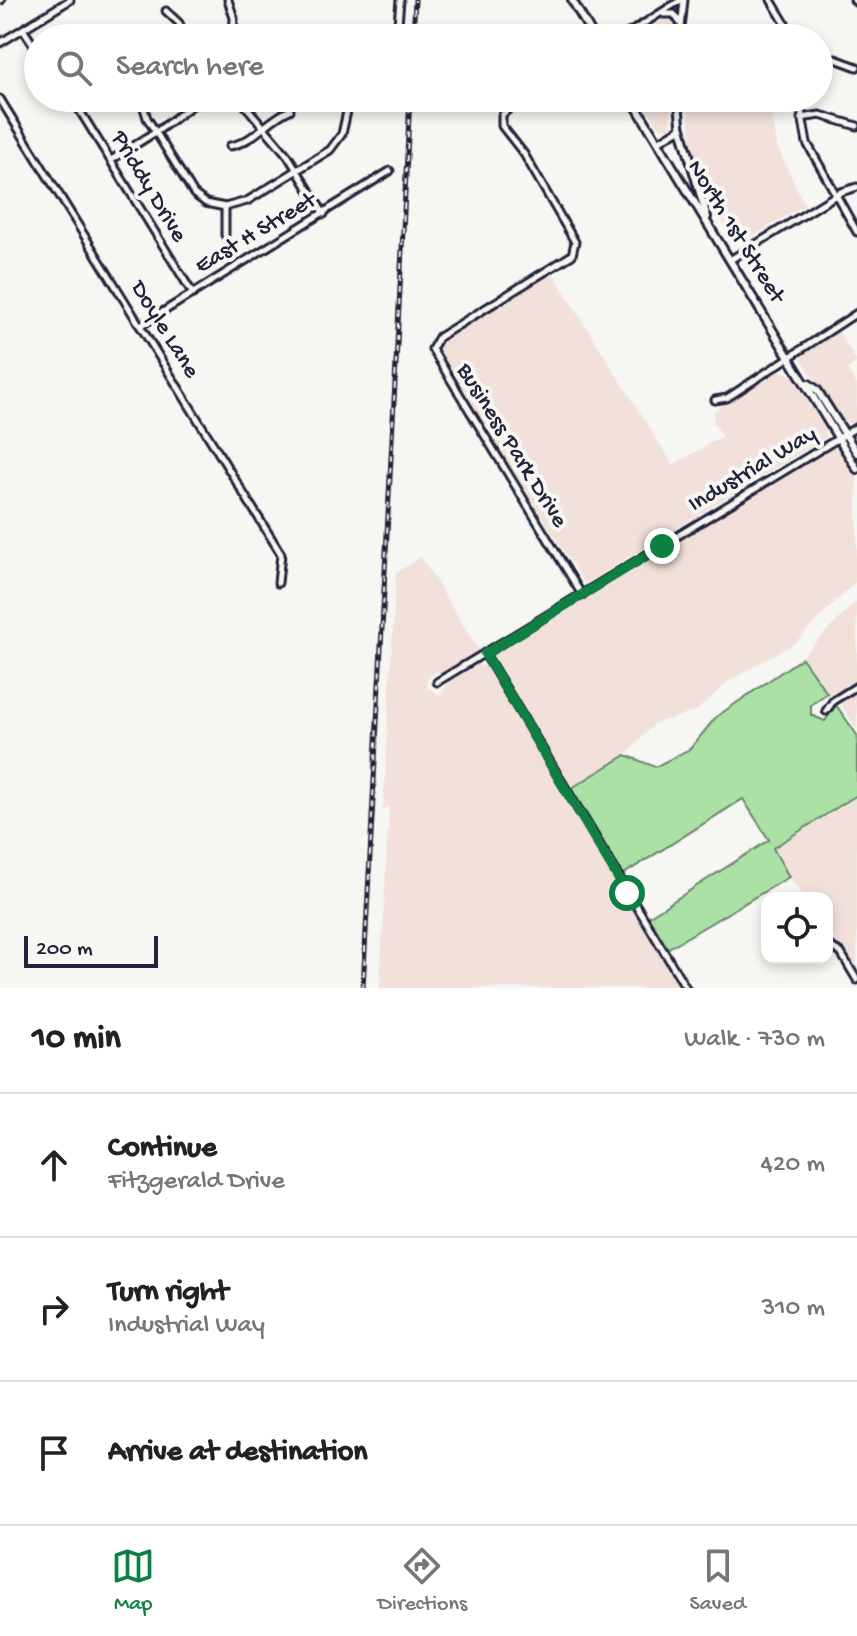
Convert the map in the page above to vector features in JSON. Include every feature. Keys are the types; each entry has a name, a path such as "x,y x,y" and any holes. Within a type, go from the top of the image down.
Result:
{"main road":[{"path":"572,0 586,24"},
{"name":"North 1st Street","path":"640,112 809,384 811,394 857,453"},
{"path":"681,128 709,225"},
{"name":"North 1st Street","path":"842,436 857,469"}],"street":[{"path":"56,0 60,7"},
{"path":"31,24 70,0"},
{"path":"228,0 234,24"},
{"path":"397,24 400,0"},
{"path":"644,24 683,0"},
{"path":"682,24 683,0"},
{"path":"775,1 787,24"},
{"path":"166,11 179,24"},
{"path":"659,15 674,14 681,24"},
{"path":"0,43 23,29"},
{"path":"833,58 857,67"},
{"name":"Doyle Lane","path":"0,99 281,554 278,583"},
{"name":"Priddy Drive","path":"81,112 193,294"},
{"path":"144,112 197,198 225,207 240,204 338,141 346,112"},
{"path":"111,160 184,112"},
{"path":"250,112 297,170 324,214"},
{"path":"230,146 245,141 287,112"},
{"name":"Business Park Drive","path":"505,112 501,120 575,242 575,249 572,255 439,337 432,352 582,595"},
{"path":"658,142 681,128 679,112"},
{"path":"800,112 807,143 857,232"},
{"path":"801,118 820,115 857,126"},
{"name":"East H Street","path":"140,326 390,171"},
{"path":"730,260 835,196 857,187"},
{"path":"225,207 225,235"},
{"path":"715,400 727,398 857,313"},
{"name":"Industrial Way","path":"437,682 857,427"},
{"path":"485,654 686,988"},
{"path":"826,711 833,701 857,686"},
{"path":"833,948 841,953 857,980"}],"shaded area":[{"path":"669,16 675,19 675,24 656,24"},
{"path":"649,112 672,112 671,128 659,127"},
{"path":"688,112 771,112 777,147 805,205 745,240 727,231 704,187 693,148"},
{"path":"552,272 673,465 722,436 713,421 715,410 780,371 793,376 825,429 826,437 585,584 435,350 436,344"},
{"path":"837,329 857,362 847,369 857,385 857,421 852,424 841,420 798,353"},
{"path":"837,443 857,475 857,580 796,642 728,682 696,711 654,724 626,755 570,789 490,655"},
{"path":"421,557 480,652 447,672 433,673 427,679 427,688 440,694 451,680 477,665 487,667 680,988 380,988 389,806 383,810 396,573"},
{"path":"857,601 857,679 828,697 802,656"},
{"path":"857,692 857,730 840,702"},
{"path":"857,797 857,974 833,936 833,892 799,892 773,849"}],"green space":[{"path":"802,658 827,693 811,705 811,715 825,721 836,705 857,735 857,795 773,848 789,877 667,949 648,917 769,840 743,799 622,875 570,789 626,755 655,767 690,749 716,717"}],"railway":[{"path":"414,24 415,0"},
{"path":"363,988 409,112"}],"route":[{"path":"627,893 485,654 662,546"}]}
